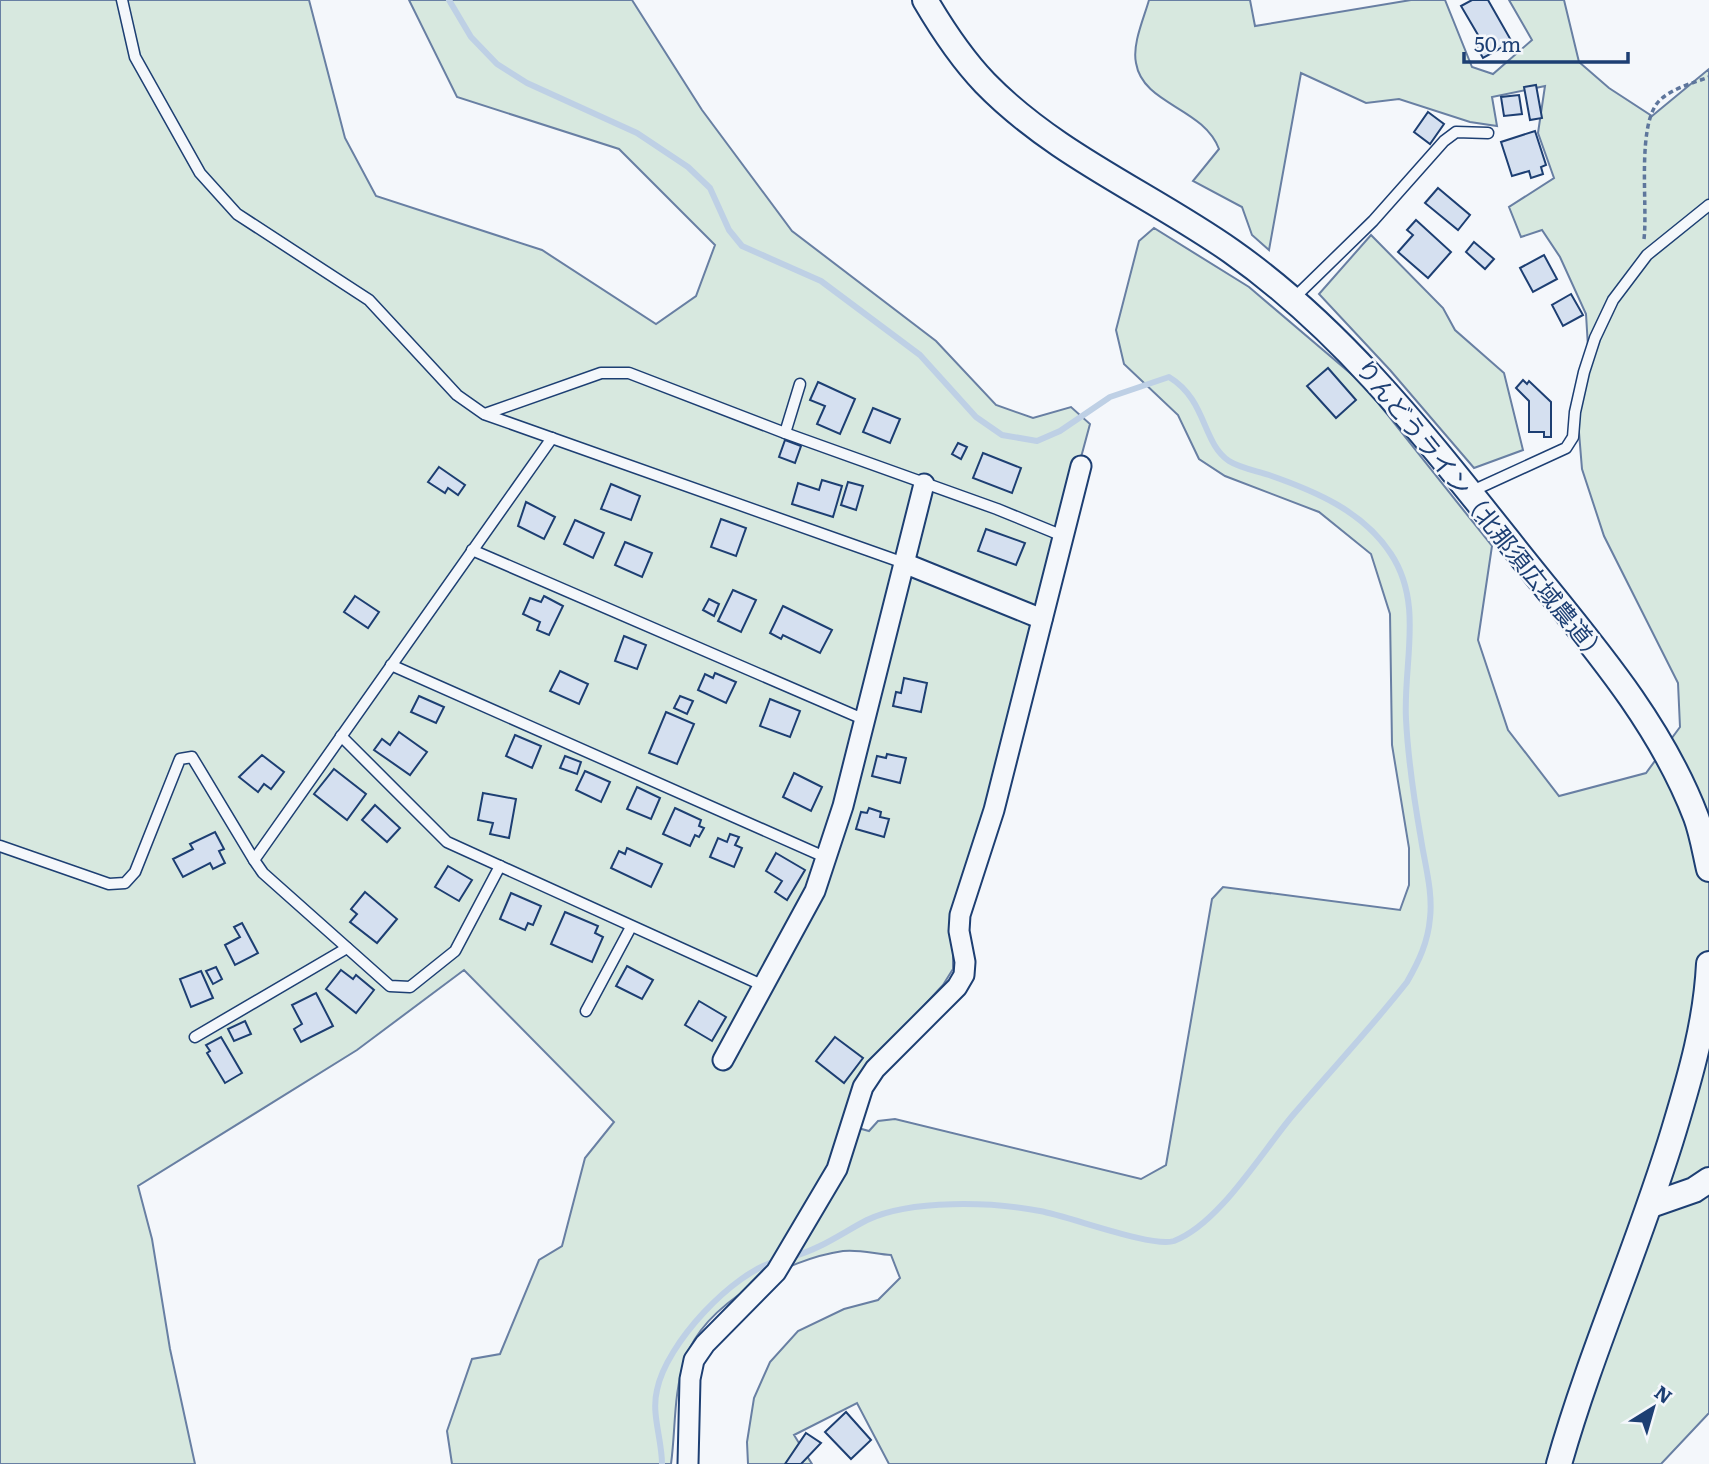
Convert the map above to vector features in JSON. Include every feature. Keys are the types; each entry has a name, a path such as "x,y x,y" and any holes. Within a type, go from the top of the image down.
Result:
{"street":[{"name":"りんどうライン（北那須広域農道）","path":"925,0 943,30 984,82 1033,125 1088,163 1231,251 1293,299 1368,370 1626,689 1666,754 1696,817 1709,869"},
{"path":"688,1464 690,1379 694,1360 705,1344 776,1272 791,1241 837,1169 863,1087 874,1069 957,987 964,975 960,915 994,810 1081,466"},
{"path":"723,1060 814,891 827,858 843,806 924,484"},
{"path":"904,564 1042,619"},
{"path":"1559,1464 1651,1205 1699,1046 1707,1008 1709,964"},
{"path":"1651,1205 1694,1191 1709,1180"}],"lane":[{"path":"122,0 135,57 200,173 237,214 369,300 457,395 484,414 904,564"},
{"path":"1293,299 1373,220 1444,141 1456,132 1488,133"},
{"path":"1469,492 1566,448 1573,437 1577,402 1595,338 1613,300 1647,255 1709,205"},
{"path":"484,414 601,373 629,373 1063,536"},
{"path":"786,433 800,384"},
{"path":"254,860 552,438"},
{"path":"472,550 863,719"},
{"path":"391,665 827,858"},
{"path":"341,736 447,842 764,986"},
{"path":"0,846 109,884 125,883 135,872 180,759 192,757 263,873 390,986 410,987 455,951 500,866"},
{"path":"586,1011 631,927"},
{"path":"195,1037 347,948"}],"path":[{"path":"1639,265 1646,206 1647,124 1658,102 1681,87 1709,77"}],"shaded area":[{"path":"0,0 309,0 345,138 376,196 542,250 656,324 696,296 715,245 619,149 457,97 409,0 632,0 702,110 792,231 936,341 996,405 1033,418 1071,407 1090,424 953,931 953,969 943,985 860,1075 844,1124 869,1131 878,1121 895,1119 1141,1179 1166,1165 1212,899 1223,887 1400,910 1409,885 1409,848 1392,745 1390,614 1371,554 1319,512 1225,476 1199,459 1178,415 1124,364 1116,330 1139,241 1154,228 1249,287 1363,384 1492,546 1478,640 1508,730 1559,796 1646,773 1680,727 1678,683 1604,536 1582,469 1576,396 1588,347 1586,314 1560,257 1542,230 1521,237 1509,207 1554,178 1538,133 1545,86 1492,97 1497,126 1470,122 1399,99 1366,103 1301,73 1269,250 1252,235 1242,207 1193,181 1219,149 1211,135 1188,114 1161,98 1141,77 1135,56 1139,31 1149,0 1250,0 1255,26 1411,0 1445,0 1472,67 1493,74 1532,40 1509,0 1564,0 1579,62 1609,88 1652,116 1709,69 1709,1413 1661,1464 889,1464 857,1403 794,1435 812,1464 748,1464 747,1442 754,1398 770,1362 798,1331 844,1309 878,1300 900,1278 891,1255 843,1251 798,1263 774,1274 729,1302 710,1320 695,1339 681,1372 671,1464 452,1464 447,1431 472,1359 500,1354 539,1260 562,1246 585,1158 614,1122 464,970 357,1050 138,1186 152,1239 170,1349 195,1464 0,1464"},
{"path":"1371,235 1443,308 1455,330 1504,373 1523,450 1474,468 1390,370 1319,294"}],"building":[{"path":"1472,0 1488,0 1512,42 1483,58 1475,44 1481,40 1461,6"},
{"path":"1536,85 1542,118 1530,120 1524,87"},
{"path":"1519,95 1522,114 1504,116 1501,97"},
{"path":"1428,112 1444,124 1430,144 1414,132"},
{"path":"1535,131 1546,165 1541,167 1543,174 1531,178 1529,171 1512,176 1501,142"},
{"path":"1438,188 1470,215 1458,230 1425,203"},
{"path":"1416,220 1451,252 1428,278 1398,252 1413,235 1407,230"},
{"path":"1474,242 1494,259 1485,269 1466,252"},
{"path":"1544,255 1557,279 1533,292 1520,268"},
{"path":"1571,294 1583,315 1563,326 1552,305"},
{"path":"1328,368 1356,400 1336,418 1307,386"},
{"path":"1523,380 1527,384 1529,381 1551,402 1551,437 1544,437 1544,432 1529,432 1529,401 1516,388"},
{"path":"818,382 855,399 840,434 817,424 825,406 810,400"},
{"path":"873,408 900,419 890,443 863,432"},
{"path":"785,440 801,446 795,463 779,457"},
{"path":"958,443 967,447 961,459 952,454"},
{"path":"983,453 1021,468 1012,493 973,478"},
{"path":"439,467 465,485 458,495 448,488 445,493 428,482"},
{"path":"822,480 842,486 833,517 792,504 798,483 819,490"},
{"path":"848,482 863,486 856,510 841,505"},
{"path":"611,484 640,496 631,520 601,509"},
{"path":"526,502 555,517 544,539 518,526"},
{"path":"721,519 746,528 736,556 711,547"},
{"path":"575,520 604,533 593,558 564,544"},
{"path":"986,529 1025,543 1016,565 978,551"},
{"path":"625,542 652,553 642,577 615,565"},
{"path":"733,590 756,600 741,632 718,621"},
{"path":"355,596 379,612 368,628 344,612"},
{"path":"544,596 563,606 549,635 537,630 540,622 523,614 530,598 541,602"},
{"path":"709,599 719,604 714,616 703,610"},
{"path":"783,606 832,630 820,653 783,635 781,639 770,633"},
{"path":"624,636 646,645 637,669 615,661"},
{"path":"560,671 588,684 579,704 550,691"},
{"path":"715,673 736,682 726,703 698,690 705,674 713,678"},
{"path":"904,678 927,683 921,712 893,706 896,692 901,693"},
{"path":"419,696 444,707 436,723 411,712"},
{"path":"680,696 693,701 687,714 674,708"},
{"path":"770,699 800,711 790,737 760,726"},
{"path":"666,712 694,724 677,764 649,753"},
{"path":"399,732 427,752 410,775 374,750 382,739 390,745"},
{"path":"515,735 541,746 532,768 506,756"},
{"path":"887,754 906,758 900,783 872,776 877,756 886,758"},
{"path":"262,755 284,772 271,789 264,784 258,792 239,777"},
{"path":"565,756 581,762 577,774 560,768"},
{"path":"334,769 366,794 347,820 314,794"},
{"path":"585,771 610,782 601,802 576,790"},
{"path":"794,773 822,787 811,811 783,797"},
{"path":"637,787 660,798 651,819 627,809"},
{"path":"483,793 516,799 509,838 490,834 493,823 478,820"},
{"path":"375,805 400,828 387,842 362,820"},
{"path":"675,808 701,820 699,826 704,828 699,837 695,835 690,846 663,834"},
{"path":"869,808 881,812 880,817 889,819 884,837 856,829 861,812 867,813"},
{"path":"215,832 224,849 219,851 225,863 213,869 210,863 183,877 173,859 193,849 190,844"},
{"path":"730,834 739,837 735,845 742,848 734,867 710,857 718,838 727,842"},
{"path":"627,848 662,864 651,887 611,868 619,851 625,854"},
{"path":"776,853 805,870 787,900 775,892 782,881 766,871"},
{"path":"448,866 472,880 459,901 435,887"},
{"path":"365,892 397,919 377,943 350,922 357,914 351,909"},
{"path":"511,893 541,906 533,925 528,923 525,930 500,919"},
{"path":"565,912 598,926 595,933 603,937 592,962 551,944"},
{"path":"242,923 258,953 235,965 225,945 240,937 234,927"},
{"path":"627,966 653,980 642,999 616,986"},
{"path":"216,967 222,979 213,984 206,971"},
{"path":"341,970 353,979 356,975 374,990 356,1013 326,989"},
{"path":"201,971 213,998 191,1007 180,979"},
{"path":"316,993 333,1026 301,1042 294,1029 302,1024 292,1005"},
{"path":"699,1001 726,1017 712,1041 685,1025"},
{"path":"245,1021 251,1034 234,1041 228,1029"},
{"path":"221,1037 242,1073 225,1083 207,1053 210,1051 206,1045"},
{"path":"835,1037 863,1058 844,1083 816,1061"},
{"path":"846,1412 871,1440 851,1459 825,1432"},
{"path":"806,1433 821,1443 801,1464 785,1464"}],"waterway":[{"path":"449,0 471,37 497,64 527,83 637,133 688,167 710,188 729,230 742,246 821,281 920,355 976,417 1002,435 1037,441 1060,431 1110,397 1169,377 1191,397 1214,444 1229,461 1286,481 1337,504 1367,526 1391,554 1407,593 1410,634 1407,734 1430,898 1430,918 1425,943 1407,982 1293,1115 1223,1204 1191,1232 1174,1241 1163,1242 1021,1208 976,1204 906,1208 867,1220 821,1246 791,1257"},
{"path":"662,1464 655,1399 663,1372 673,1352 704,1312 722,1295 741,1279 777,1261"}]}
